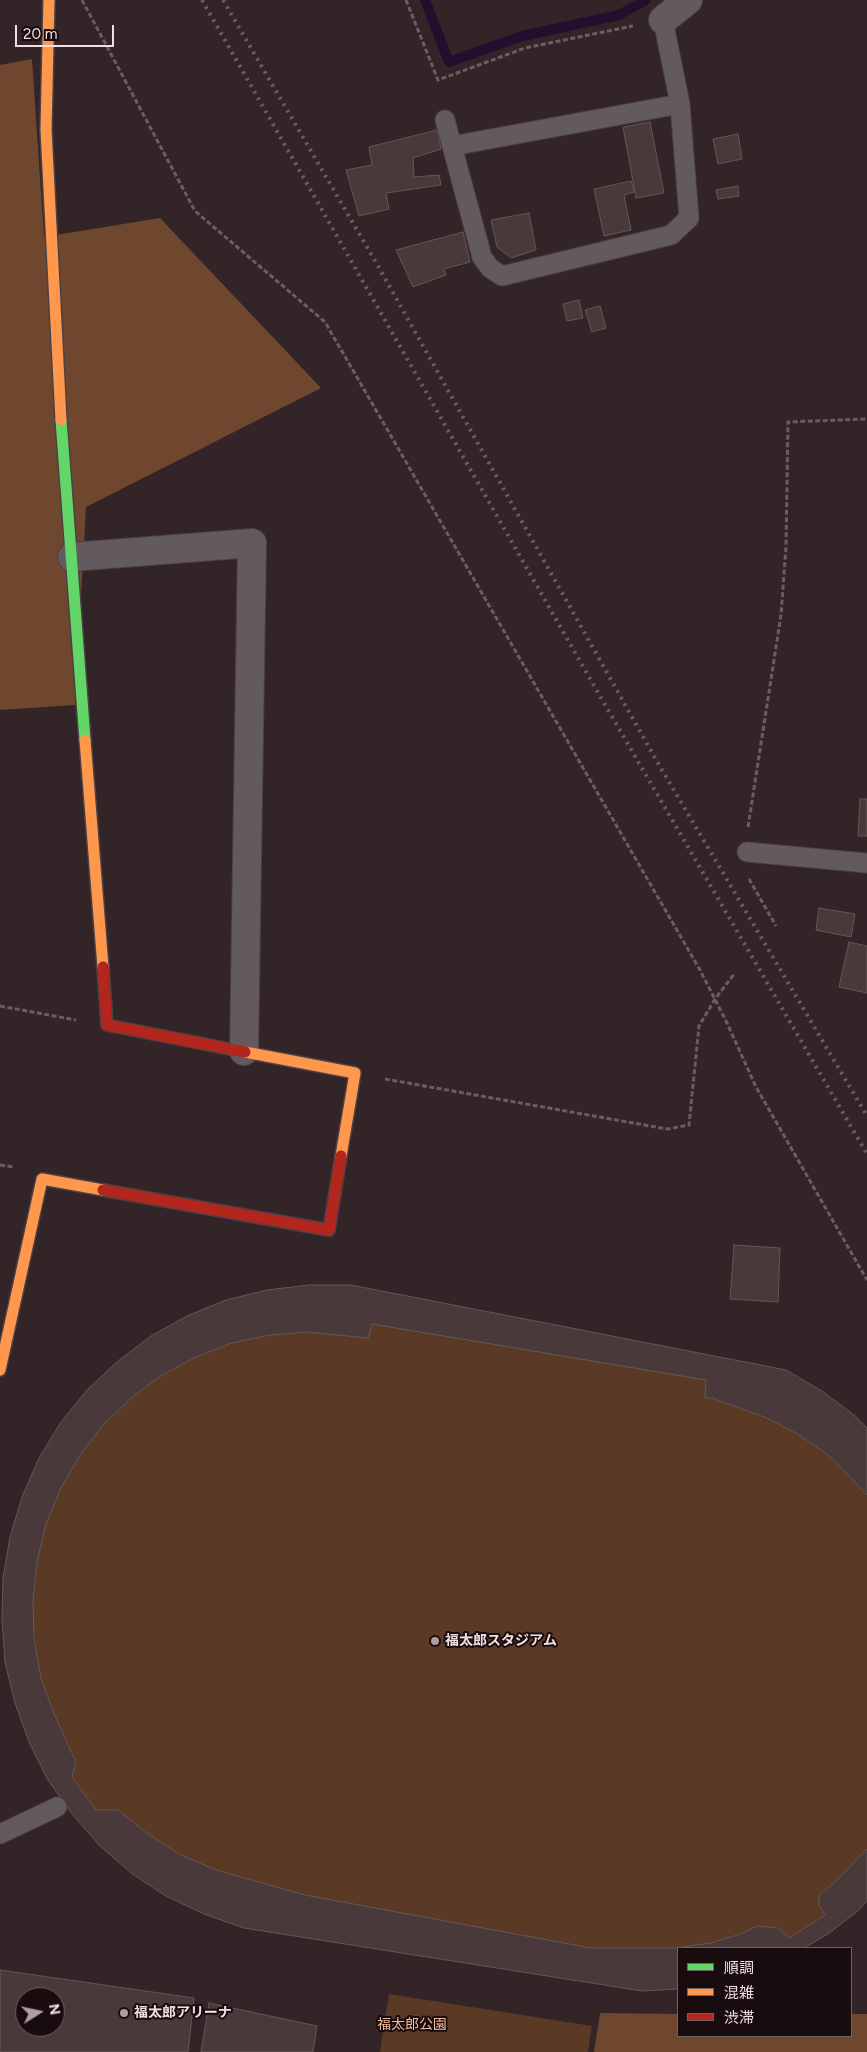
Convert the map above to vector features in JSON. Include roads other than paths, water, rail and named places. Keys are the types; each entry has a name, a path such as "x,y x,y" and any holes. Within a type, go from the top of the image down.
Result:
{"street":[{"path":"0,1370 42,1179 329,1230 355,1073 107,1025 57,364 51,198 46,130 49,0"},
{"path":"663,20 688,0"},
{"path":"72,558 252,543 244,1051"}],"lane":[{"path":"445,120 482,257 490,268 502,276 671,235 689,218 680,104 663,20"},
{"path":"452,146 680,104"},
{"path":"747,852 867,863"},
{"path":"0,1834 57,1807"}],"waterway":[{"path":"425,0 449,62 522,36 619,15 646,0"}],"railway":[{"path":"202,0 597,691 867,1154"},
{"path":"223,0 378,266 659,765 867,1116"}],"place":[{"name":"福太郎スタジアム","path":"435,1641"},
{"name":"福太郎アリーナ","path":"124,2013"}],"park label":[{"name":"福太郎公園","path":"412,2025"}]}
